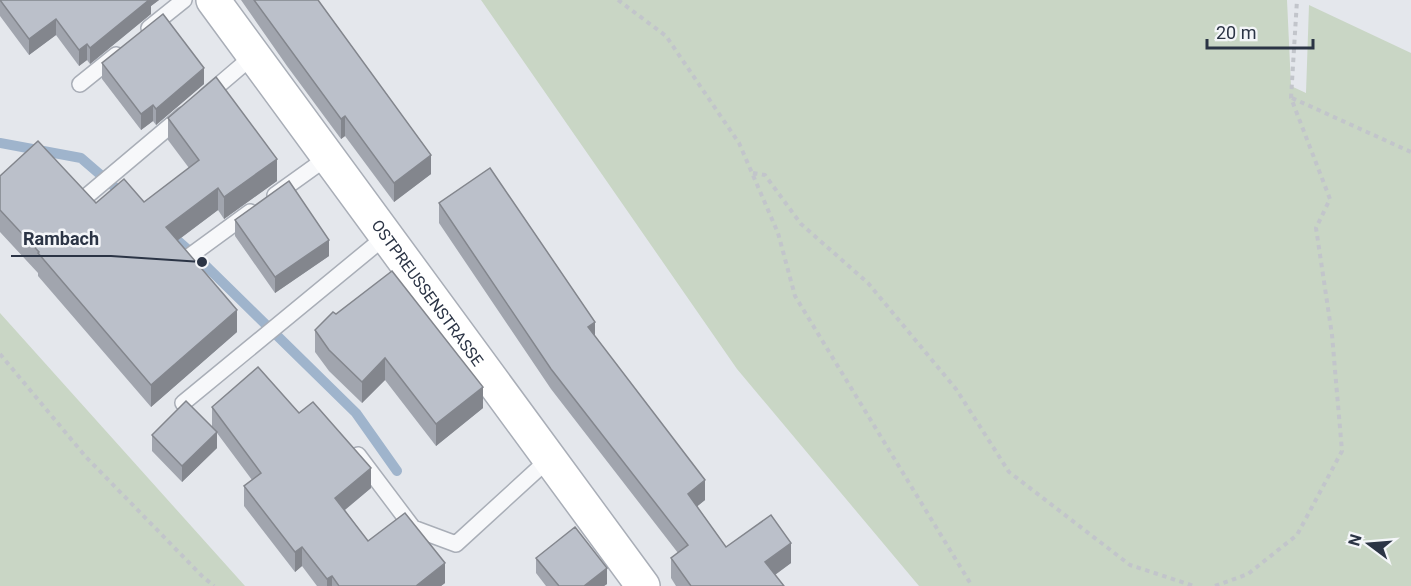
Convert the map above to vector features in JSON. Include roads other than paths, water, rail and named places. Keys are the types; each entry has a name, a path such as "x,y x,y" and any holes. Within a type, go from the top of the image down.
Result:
{"main road":[{"name":"OSTPREUSSENSTRASSE","path":"213,0 643,586"}],"lane":[{"path":"140,35 184,0"},
{"path":"80,84 123,49"},
{"path":"88,195 254,55"},
{"path":"193,254 328,157"},
{"path":"183,404 386,236"},
{"path":"357,453 413,528 456,544 550,458"}],"waterway":[{"path":"0,143 81,158 125,196"},
{"path":"169,233 202,262 356,413 397,471"}],"place":[{"name":"Rambach","path":"202,262"}]}
